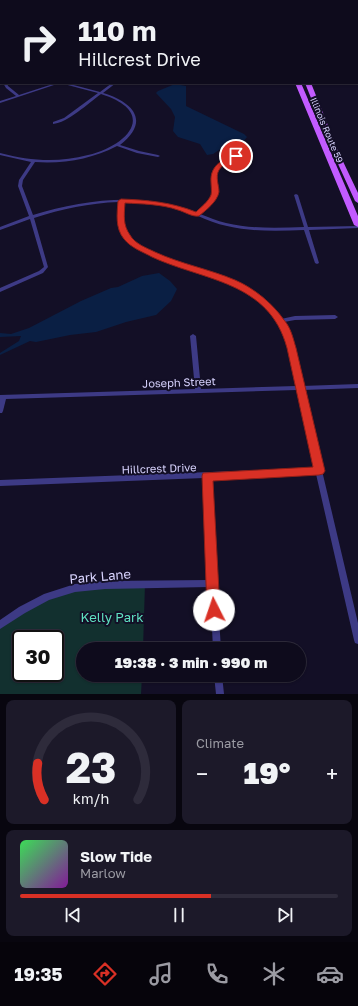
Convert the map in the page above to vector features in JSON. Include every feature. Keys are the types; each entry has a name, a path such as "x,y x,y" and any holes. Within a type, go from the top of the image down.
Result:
{"main road":[{"name":"Illinois Route 59","path":"298,84 358,226"},
{"name":"Illinois Route 59","path":"308,84 327,131 358,201"},
{"path":"315,124 327,131"}],"street":[{"path":"6,84 19,96"},
{"path":"0,102 58,84"},
{"path":"0,154 34,161 57,161 84,157 117,145 131,132 134,126 133,114 122,102 99,93 65,84"},
{"path":"54,123 65,119 112,84"},
{"path":"117,145 138,152 158,156"},
{"path":"196,214 209,204 215,193 214,176 216,169 223,162 236,156"},
{"path":"0,290 41,272 46,267 31,216 20,186 21,180 34,161"},
{"path":"296,196 317,263"},
{"path":"121,201 120,221 123,230 127,238 139,248 171,262 232,282 250,292 281,321 287,332 358,640"},
{"path":"0,230 31,216 77,204 121,201 159,203 180,208 214,222 249,228 358,226"},
{"path":"281,321 295,318 335,317"},
{"path":"193,336 198,391"},
{"name":"Joseph Street","path":"2,397 358,386"},
{"path":"0,411 2,397"},
{"name":"Hillcrest Drive","path":"0,483 319,471"},
{"path":"207,476 216,642"},
{"name":"Park Lane","path":"0,625 22,610 41,600 75,588 105,585 212,583"},
{"path":"219,682 220,694"}],"green space":[{"name":"Kelly Park","path":"145,584 143,642 76,642 76,682 142,682 141,694 0,694 0,625 22,610 75,588"}],"water":[{"path":"175,84 186,86 186,106 244,134 247,137 242,143 228,144 213,154 207,155 200,144 178,137 173,131 175,117 171,109 156,93"},
{"path":"159,273 170,281 177,289 171,301 156,315 126,322 96,332 70,335 36,342 30,341 0,355 0,353 19,341 21,336 0,337 0,333 11,334 29,328 81,301 111,288 118,287 142,276"}],"route":[{"path":"214,610 207,476 319,471 291,348 287,332 281,321 250,292 232,282 211,274 187,268 139,248 127,238 120,221 121,201 159,203 196,214 209,204 215,193 216,188 214,176 216,169 223,162 236,156"}]}
